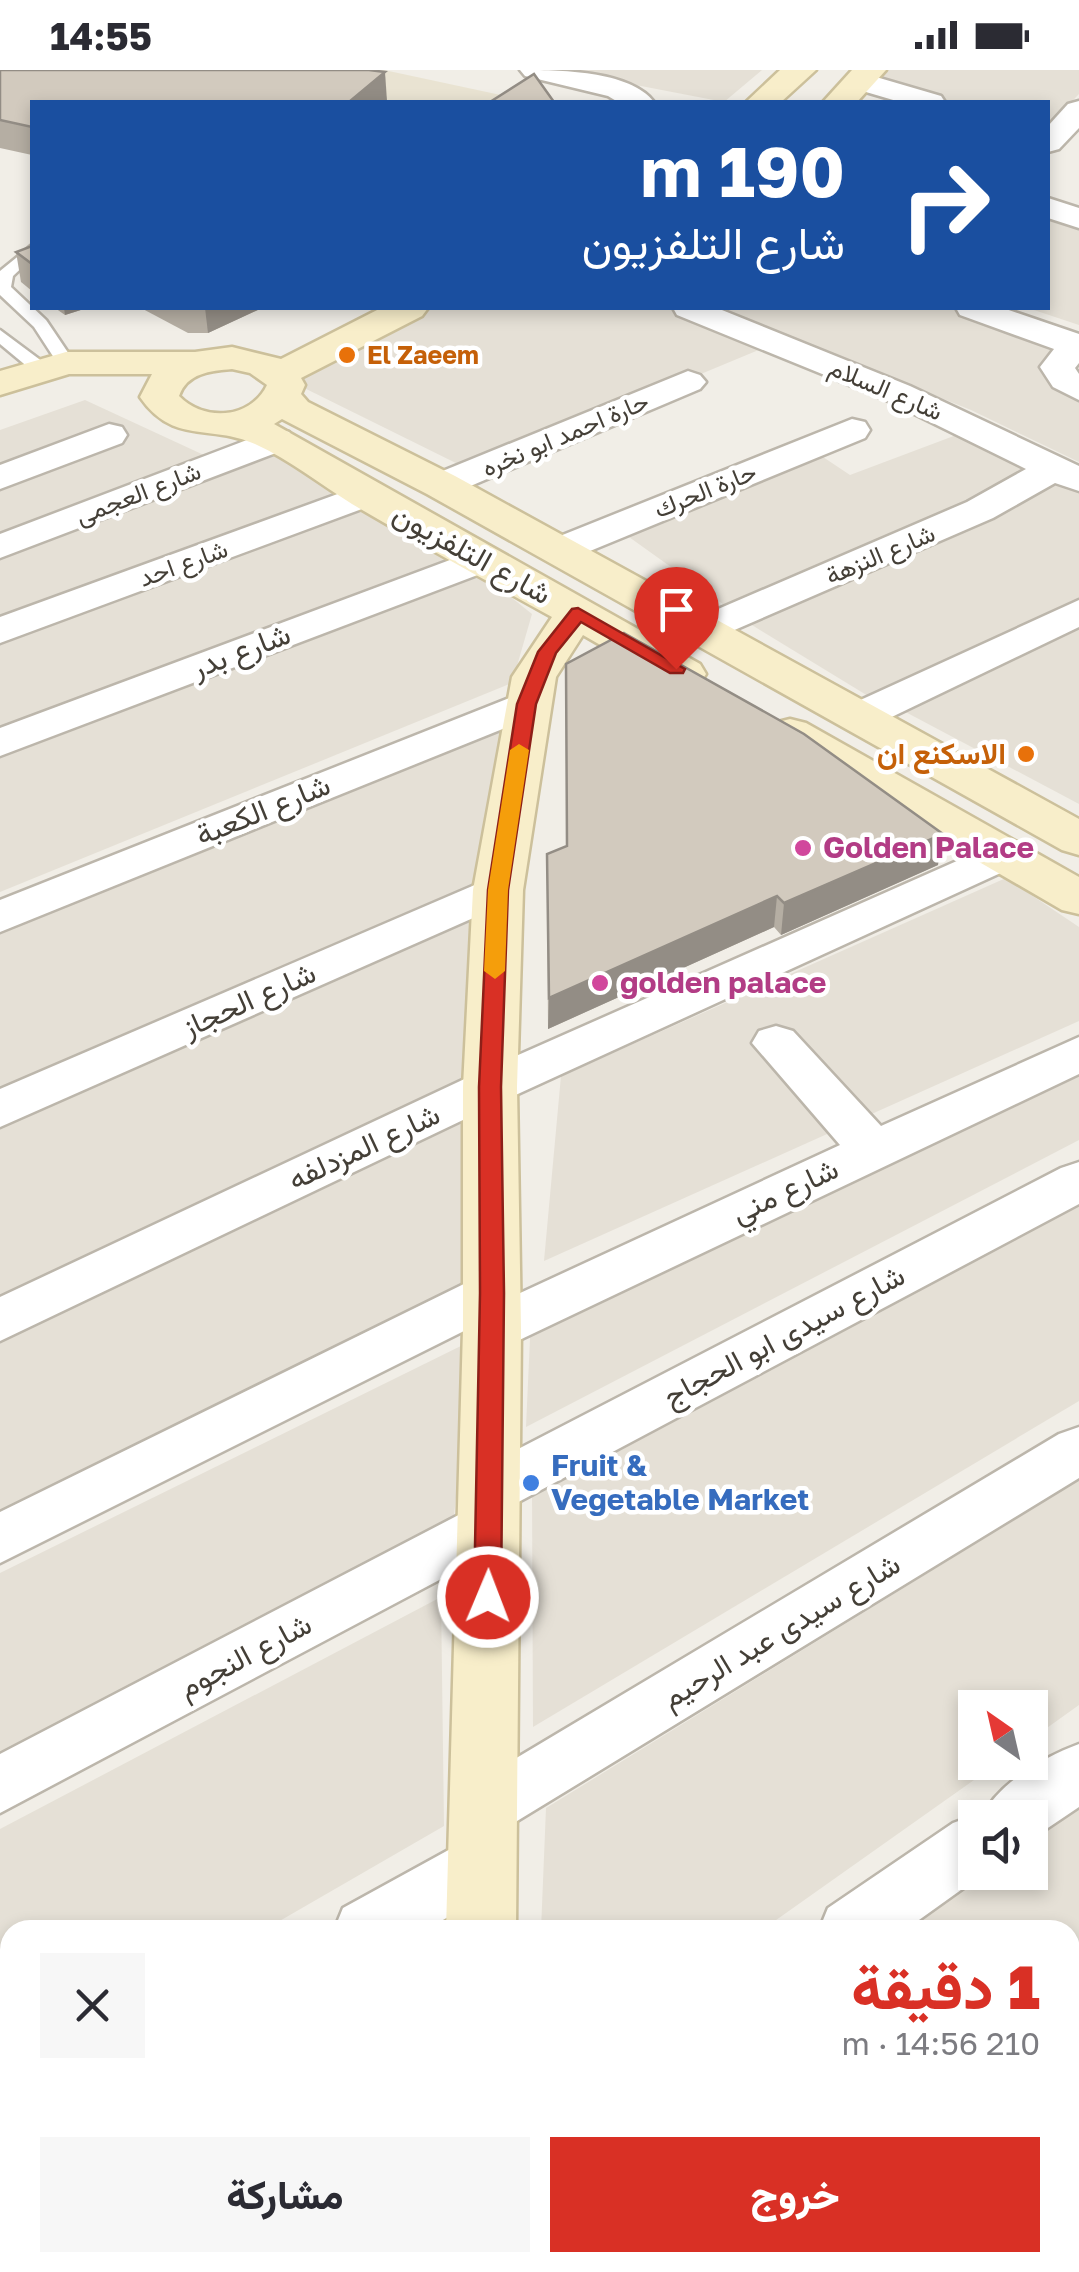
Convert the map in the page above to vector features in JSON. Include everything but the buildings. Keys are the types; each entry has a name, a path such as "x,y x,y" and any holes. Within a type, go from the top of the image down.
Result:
{"main road":[{"path":"764,100 800,70"},
{"path":"0,382 53,366 252,360 279,404 406,310"},
{"path":"0,416 62,396 101,391 160,397 168,376 281,333"},
{"name":"شارع التلفزيون","path":"160,397 166,409 181,418 250,426 279,404"},
{"name":"شارع التلفزيون","path":"279,404 441,485 1079,839"},
{"name":"شارع التلفزيون","path":"279,404 366,495 1079,898"},
{"path":"481,1920 492,1311 490,1087 498,890 526,704 547,652 578,613"}],"street":[{"path":"535,70 596,76 636,100"},
{"path":"856,85 921,100"},
{"path":"1057,141 1079,110"},
{"path":"1050,209 1079,218"},
{"name":"شارع السلام","path":"695,310 898,393 1067,474"},
{"path":"978,310 1078,345 1058,366 1065,380 1079,389"},
{"name":"حارة احمد ابو نخره","path":"441,485 688,382"},
{"name":"شارع العجمى","path":"0,547 279,404"},
{"name":"حارة الحرك","path":"559,550 852,430"},
{"path":"0,478 109,435"},
{"name":"شارع النزهة","path":"702,630 1067,474"},
{"name":"شارع احد","path":"0,631 366,495"},
{"name":"شارع بدر","path":"0,743 482,560"},
{"path":"858,718 1079,612"},
{"name":"شارع الكعبة","path":"0,917 526,704"},
{"name":"شارع المزدلفه","path":"0,1320 490,1087 1002,855"},
{"name":"شارع الحجاز","path":"0,1110 498,890"},
{"path":"776,1043 873,1149"},
{"name":"شارع مني","path":"0,1539 492,1311 873,1149 1079,1054"},
{"name":"شارع سيدى ابو الحجاج","path":"489,1509 1079,1181"},
{"name":"شارع سيدى عبد الرحيم","path":"378,1920 482,1837 1079,1450"},
{"name":"شارع النجوم","path":"0,1785 489,1509"},
{"path":"1039,1800 1079,1772"},
{"path":"865,1920 958,1856"}],"lane":[{"path":"30,252 5,275 3,287 13,302 40,324 53,366"},
{"path":"0,334 53,366"}],"shaded area":[{"path":"371,70 384,70 524,100 331,100"},
{"path":"558,70 762,70 726,100"},
{"path":"878,70 1079,70 1079,94 1050,124 1050,100 947,100 869,77"},
{"path":"1050,217 1079,226 1079,325 1034,310 1050,310"},
{"path":"425,310 688,310 773,344 470,470 284,378"},
{"path":"720,310 970,310 1068,345 1041,373 1079,397 1079,462 971,410"},
{"path":"85,400 206,456 0,536 0,430"},
{"path":"967,431 1035,472 727,607 622,532 814,451 850,475"},
{"path":"270,449 339,496 0,622 0,552"},
{"path":"1064,479 1079,486 1079,602 873,699 747,622"},
{"path":"358,501 456,557 0,730 0,638"},
{"path":"475,568 532,614 512,683 0,892 0,752"},
{"path":"1079,620 1079,804 898,708"},
{"path":"504,722 479,887 0,1090 0,927"},
{"path":"1006,878 1079,927 1079,1021 544,1261 561,1076"},
{"path":"474,908 466,1085 0,1301 0,1118"},
{"path":"1079,1060 1079,1140 526,1427 531,1317"},
{"path":"475,1108 464,1294 0,1524 0,1333"},
{"path":"1079,1196 1079,1401 533,1727 532,1484"},
{"path":"473,1340 452,1534 0,1771 0,1573"},
{"path":"1079,1480 1079,1705 1048,1727 1048,1690 958,1690 958,1780 974,1780 776,1920 541,1920 546,1808"},
{"path":"441,1597 444,1826 281,1920 0,1920 0,1829"},
{"path":"1079,1797 1079,1920 905,1920 958,1884 958,1890 1048,1890 1048,1819"}],"slow traffic":[{"path":"495,971 498,890 519,750"}],"place":[{"name":"El Zaeem","path":"347,355"},
{"name":"الاسكنع ان","path":"1026,754"},
{"name":"Golden Palace","path":"803,848"},
{"name":"golden palace","path":"600,983"},
{"name":"Fruit & Vegetable Market","path":"531,1483"}],"route":[{"path":"488,1597 490,1087 498,890 526,704 547,652 578,613 676,669"}]}
